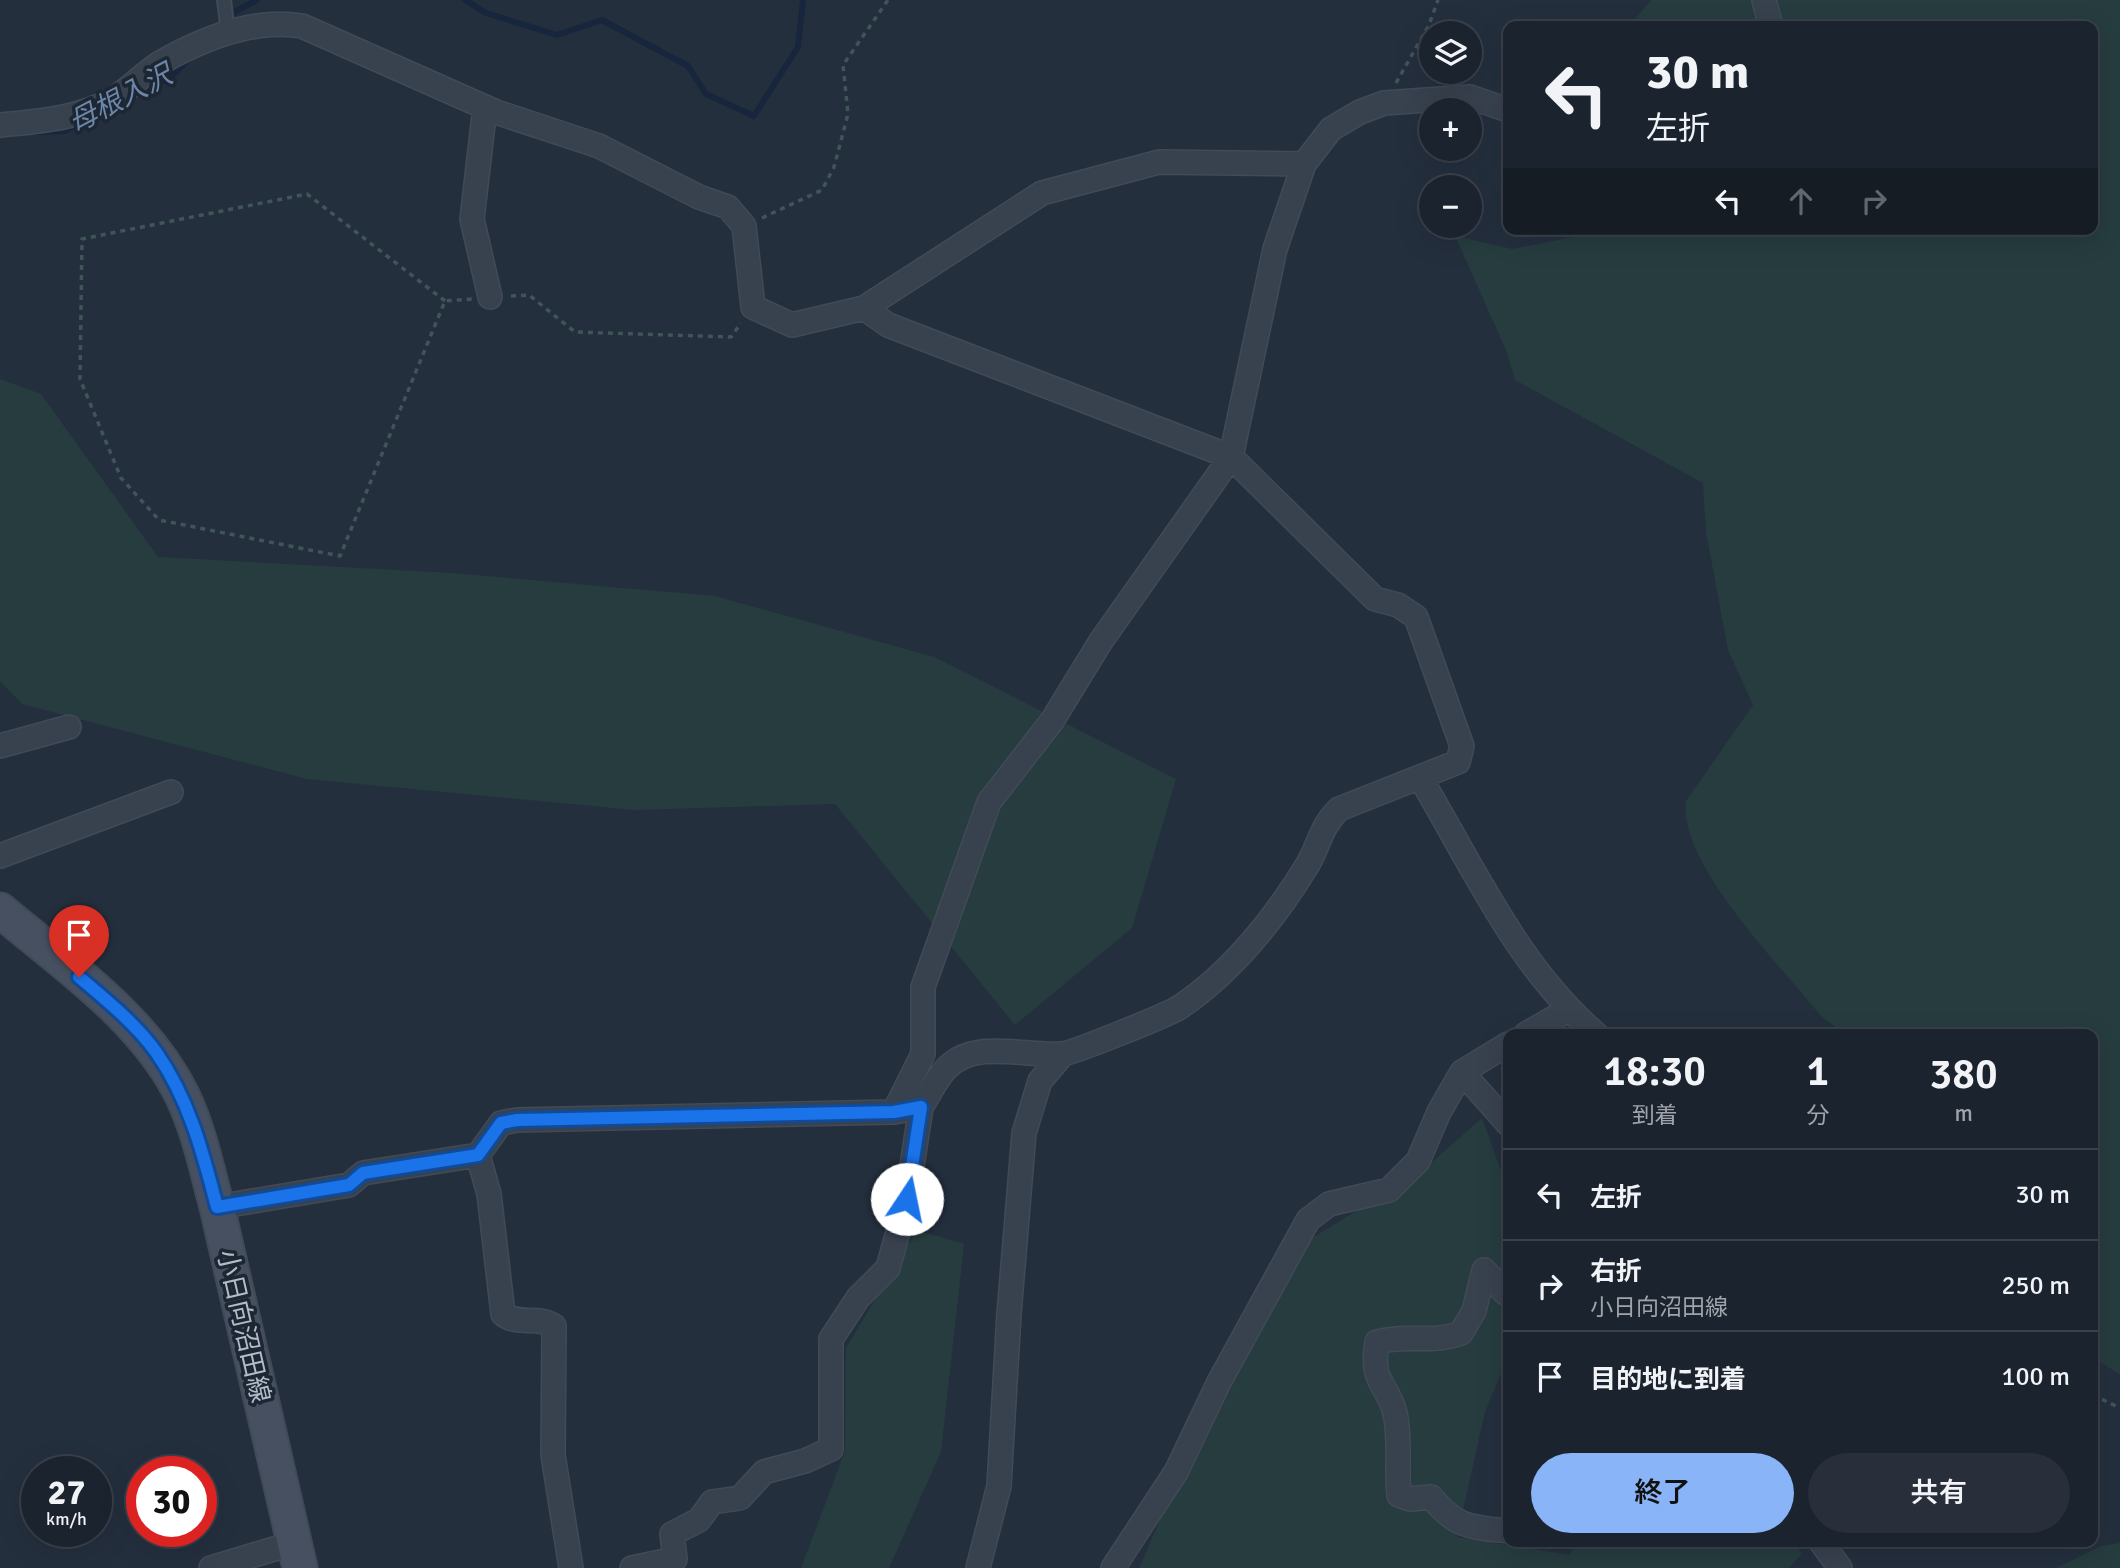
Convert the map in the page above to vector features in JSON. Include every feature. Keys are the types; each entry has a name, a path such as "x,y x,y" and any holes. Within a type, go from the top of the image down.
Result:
{"main road":[{"name":"小日向沼田線","path":"0,910 99,994 155,1051 182,1095 202,1147 297,1555"}],"street":[{"path":"1764,0 1770,21"},
{"path":"0,125 71,117 113,99 160,64 228,32 280,22 302,26 485,107 599,146 699,197 728,207 744,226 753,307 792,325 864,308 1042,193 1159,162 1304,164"},
{"path":"894,1112 923,1054 923,987 989,802 1052,722 1101,641 1231,457 1275,249 1304,164 1331,129 1360,112 1384,103 1470,97 1503,108"},
{"path":"485,107 472,219 489,297"},
{"path":"632,1568 675,1559 672,1534 699,1520 712,1502 740,1498 764,1472 805,1461 831,1449 831,1339 858,1298 888,1268 907,1199 921,1107 947,1068 962,1057 993,1052 1063,1054 1179,1008 1222,971 1283,903 1310,861 1324,823 1339,809 1421,779 1458,762 1462,746 1416,618 1398,605 1375,599 1231,457 888,325 864,308"},
{"path":"0,746 69,727"},
{"path":"1421,779 1531,965 1568,1010 1591,1029"},
{"path":"0,856 171,792"},
{"path":"1535,1029 1568,1010"},
{"path":"1114,1568 1180,1463 1219,1382 1308,1220 1329,1204 1389,1189 1418,1161 1439,1112 1462,1072 1503,1047"},
{"path":"983,1567 999,1486 1009,1314 1024,1133 1040,1081 1063,1054"},
{"path":"1462,1072 1503,1118"},
{"path":"217,1207 349,1185 363,1173 478,1155 501,1123 517,1120 894,1112 921,1107"},
{"path":"478,1155 489,1194 503,1314 510,1320 545,1320 554,1326 554,1455 571,1568"},
{"path":"1503,1291 1484,1270 1474,1311 1461,1333 1431,1339 1397,1336 1377,1342 1374,1359 1378,1382 1395,1412 1399,1495 1410,1499 1432,1497 1447,1516 1464,1527 1503,1531"},
{"path":"1825,1547 1840,1568"},
{"path":"1840,1568 1842,1547"},
{"path":"211,1568 297,1555"}],"lane":[{"path":"224,0 228,32"}],"path":[{"path":"744,226 822,190 834,167 848,114 843,65 888,0"},
{"path":"1384,103 1429,25 1438,0"},
{"path":"445,302 340,556 159,520 121,478 80,379 82,239 307,194 445,302 529,295 575,332 731,337 753,307"},
{"path":"2098,1397 2120,1408"}],"green space":[{"path":"1651,0 2120,0 2120,1374 2098,1361 2098,1029 1838,1029 1821,1016 1759,943 1715,884 1698,854 1688,826 1686,801 1753,705 1728,650 1706,532 1703,483 1515,380 1506,350 1456,238 1512,249 1575,235 2098,235 2098,21 1633,21"},
{"path":"0,379 41,394 158,557 452,573 715,596 934,657 1176,779 1132,928 1015,1025 835,804 634,810 307,779 22,704 0,681"},
{"path":"1482,1118 1503,1176 1503,1368 1485,1412 1457,1537 1503,1544 1503,1547 1569,1555 1575,1547 1797,1547 1802,1554 1789,1568 1139,1568 1175,1486 1309,1240 1424,1169"},
{"path":"917,1230 964,1244 941,1452 889,1568 801,1568 845,1451 846,1348"},
{"path":"2120,1543 2120,1568 2056,1568 2101,1546"}],"waterway":[{"name":"母根入沢","path":"227,20 236,11 257,0"},
{"name":"母根入沢","path":"465,0 486,13 557,35 602,20 688,66 706,94 754,116 798,47 803,0"},
{"name":"母根入沢","path":"139,93 173,75 190,58"},
{"name":"母根入沢","path":"36,132 65,131 79,123"}],"route":[{"path":"79,977 155,1051 182,1095 202,1147 217,1207 349,1185 363,1173 478,1155 501,1123 517,1120 894,1112 921,1107 907,1199"}]}
